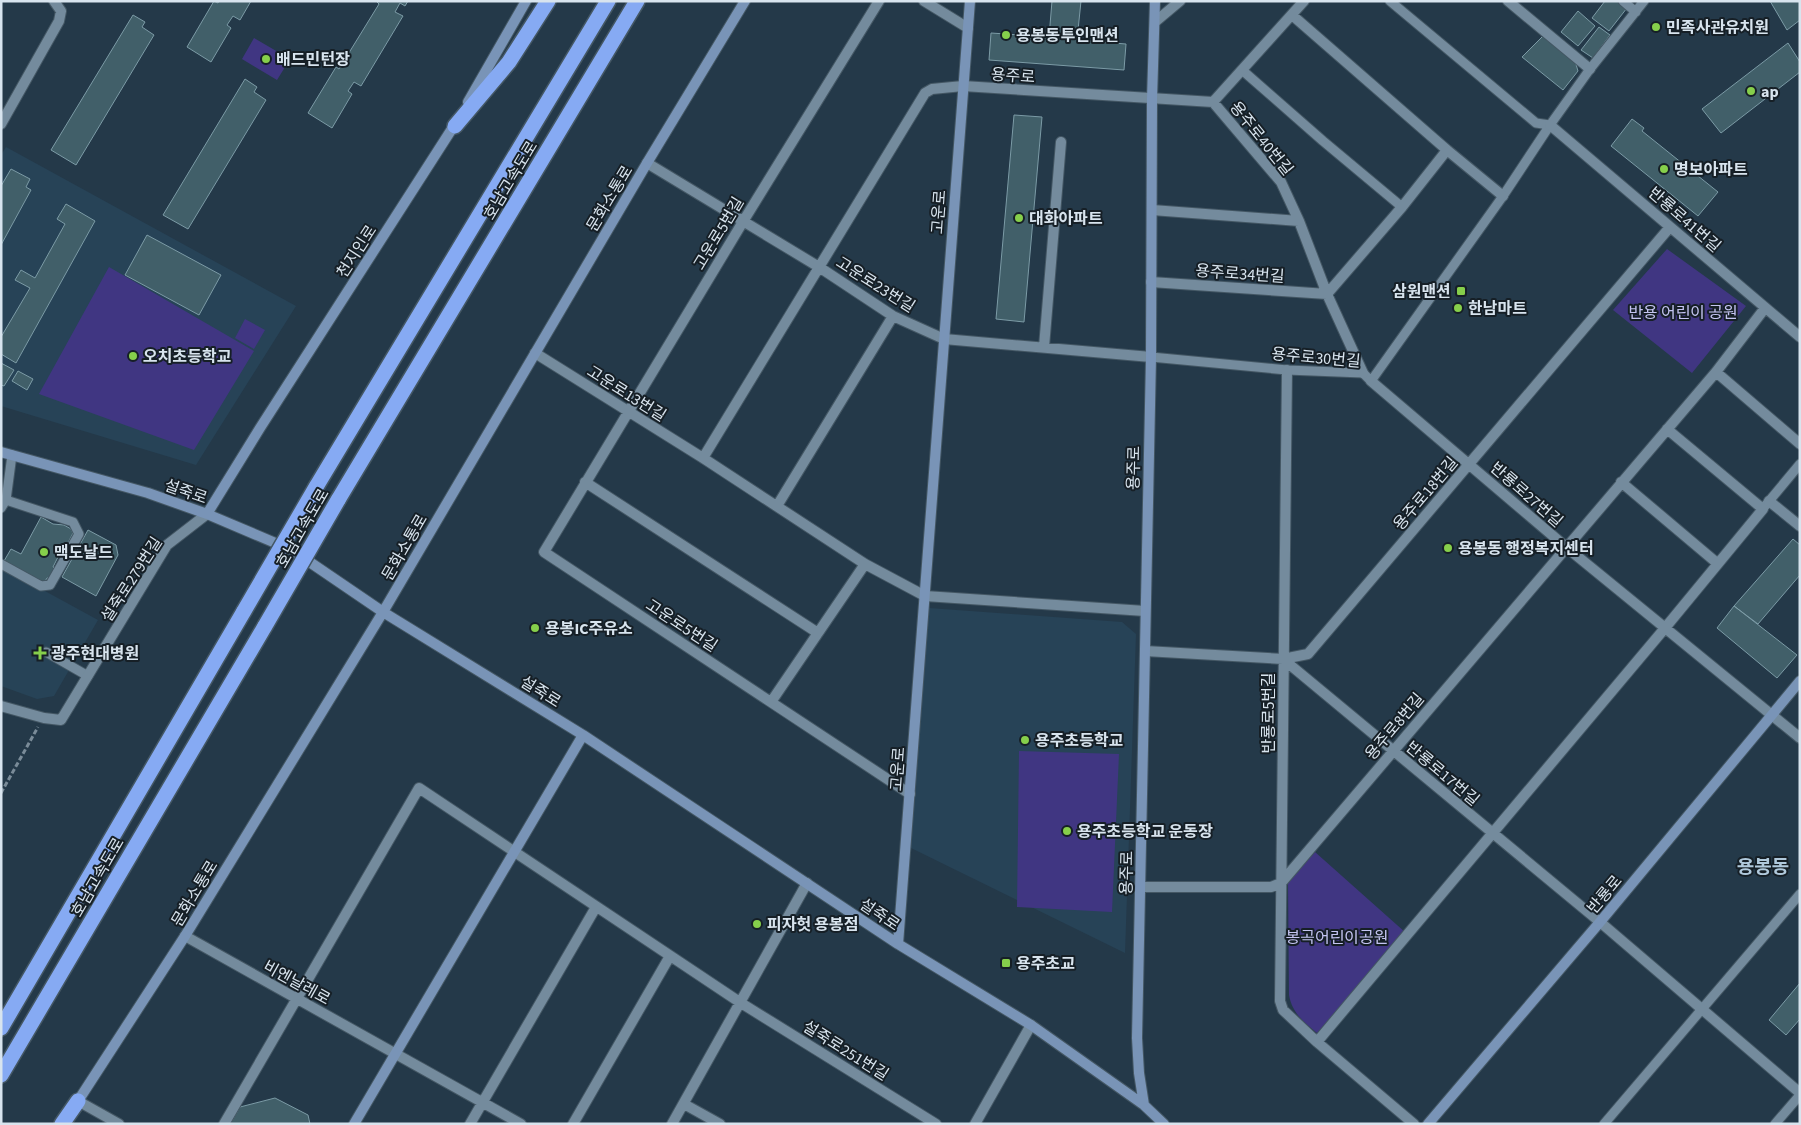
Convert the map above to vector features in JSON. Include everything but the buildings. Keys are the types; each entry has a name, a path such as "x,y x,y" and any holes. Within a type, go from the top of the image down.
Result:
{"highway":[{"path":"455,126 508,62 548,1"},
{"name":"호남고속도로","path":"1,1028 316,487 608,1"},
{"name":"호남고속도로","path":"1,1075 338,500 637,1"},
{"path":"62,1124 78,1101"}],"street":[{"path":"1,124 59,21 61,11 54,1"},
{"name":"천지인로","path":"207,514 260,428 455,126 526,1"},
{"name":"문화소통로","path":"78,1101 185,936 383,612 745,1"},
{"name":"고운로5번길","path":"879,1 584,482 544,552 910,794"},
{"path":"924,1 968,28"},
{"name":"고운로","path":"898,944 970,1"},
{"name":"용주로","path":"1144,1105 1137,1038 1151,357 1152,99 1156,1"},
{"path":"1155,22 1180,1"},
{"name":"용주로40번길","path":"1213,102 1304,1"},
{"path":"1508,1 1590,69"},
{"path":"1292,15 1384,96 1503,196"},
{"name":"고운로23번길","path":"703,458 926,93 932,89 963,86"},
{"name":"용주로","path":"963,86 1152,99"},
{"name":"용주로40번길","path":"1152,99 1213,102 1280,182 1299,221"},
{"name":"반룡로41번길","path":"1550,125 1800,337"},
{"path":"1044,346 1061,142"},
{"path":"1327,294 1402,207 1447,150"},
{"name":"고운로23번길","path":"648,163 744,220 893,316 944,339"},
{"path":"1152,210 1299,221 1327,294 1363,373"},
{"name":"용주로18번길","path":"1145,651 1283,659 1308,654 1670,227"},
{"name":"용주로34번길","path":"1151,282 1327,294"},
{"name":"용주로8번길","path":"1281,883 1716,372 1765,308"},
{"path":"777,506 893,316"},
{"path":"944,339 1044,346 1151,357"},
{"name":"고운로13번길","path":"535,353 703,458 865,564 925,596"},
{"name":"반룡로5번길","path":"1287,370 1280,1001 1282,1010 1414,1124"},
{"path":"1716,372 1800,444"},
{"name":"반룡로27번길","path":"1371,380 1566,547 1800,738"},
{"path":"1667,429 1766,505 1800,526"},
{"name":"설죽로","path":"1,452 148,493 207,514 292,550 383,612 583,735 898,944 1031,1025 1144,1105 1164,1124"},
{"path":"584,482 818,633"},
{"path":"1621,482 1718,563"},
{"path":"1317,1042 1766,505"},
{"name":"설죽로279번길","path":"1,706 44,718 61,720 167,545 207,514"},
{"path":"771,702 865,564"},
{"path":"925,596 1145,611"},
{"name":"반룡로17번길","path":"1283,659 1600,922 1800,1094"},
{"name":"반룡로","path":"1428,1124 1600,922 1800,682"},
{"path":"354,1124 583,735"},
{"path":"224,1124 419,788 596,907 470,1124"},
{"path":"672,1124 808,883"},
{"path":"1141,887 1271,886 1281,883"},
{"name":"설죽로251번길","path":"596,907 741,1003 936,1124"},
{"name":"비엔날레로","path":"185,936 520,1123"},
{"path":"573,1124 670,956"},
{"path":"975,1124 1031,1025"},
{"path":"78,1101 119,1124"},
{"path":"684,1104 720,1124"}],"lane":[{"path":"1390,1 1536,123 1550,125"},
{"path":"1623,1 1636,12"},
{"name":"용주로30번길","path":"1151,357 1287,370 1363,373 1371,380 1503,196 1590,69 1644,1"},
{"name":"용주로40번길","path":"1242,70 1402,207"},
{"path":"1,564 41,586 50,585 79,534 73,522 4,504 12,455"},
{"path":"1766,505 1800,464"},
{"path":"46,652 88,676"},
{"path":"1604,1124 1800,894"},
{"path":"1775,1124 1800,1094"}],"path":[{"path":"1,793 44,718"}],"shaded area":[{"name":"오치초등학교","path":"6,147 296,306 196,465 1,406 1,155"},
{"name":"광주현대병원","path":"1,567 98,620 54,696 37,699 1,686"},
{"name":"용주초등학교","path":"929,608 1122,622 1136,634 1125,953 909,847"}],"green space":[{"name":"배드민턴장","path":"254,38 290,59 277,80 242,59"},
{"name":"반용 어린이 공원","path":"1667,249 1746,306 1692,373 1613,310"},
{"path":"109,267 254,351 194,450 39,394"},
{"path":"245,319 265,330 254,349 235,338"},
{"name":"용주초등학교 운동장","path":"1019,751 1119,754 1112,912 1017,907"},
{"name":"봉곡어린이공원","path":"1315,852 1406,933 1317,1033 1296,1012 1289,995 1288,883"}],"place":[{"name":"민족사관유치원","path":"1656,27"},
{"name":"용봉동투인맨션","path":"1006,35"},
{"name":"배드민턴장","path":"266,59"},
{"name":"ap","path":"1751,91"},
{"name":"명보아파트","path":"1664,169"},
{"name":"대화아파트","path":"1019,218"},
{"name":"삼원맨션","path":"1461,291"},
{"name":"한남마트","path":"1458,308"},
{"name":"오치초등학교","path":"133,356"},
{"name":"용봉동 행정복지센터","path":"1448,548"},
{"name":"맥도날드","path":"44,552"},
{"name":"용봉IC주유소","path":"535,628"},
{"name":"광주현대병원","path":"40,653"},
{"name":"용주초등학교","path":"1025,740"},
{"name":"용주초등학교 운동장","path":"1067,831"},
{"name":"피자헛 용봉점","path":"757,924"},
{"name":"용주초교","path":"1006,963"}],"district":[{"name":"용봉동","path":"1763,866"}]}
